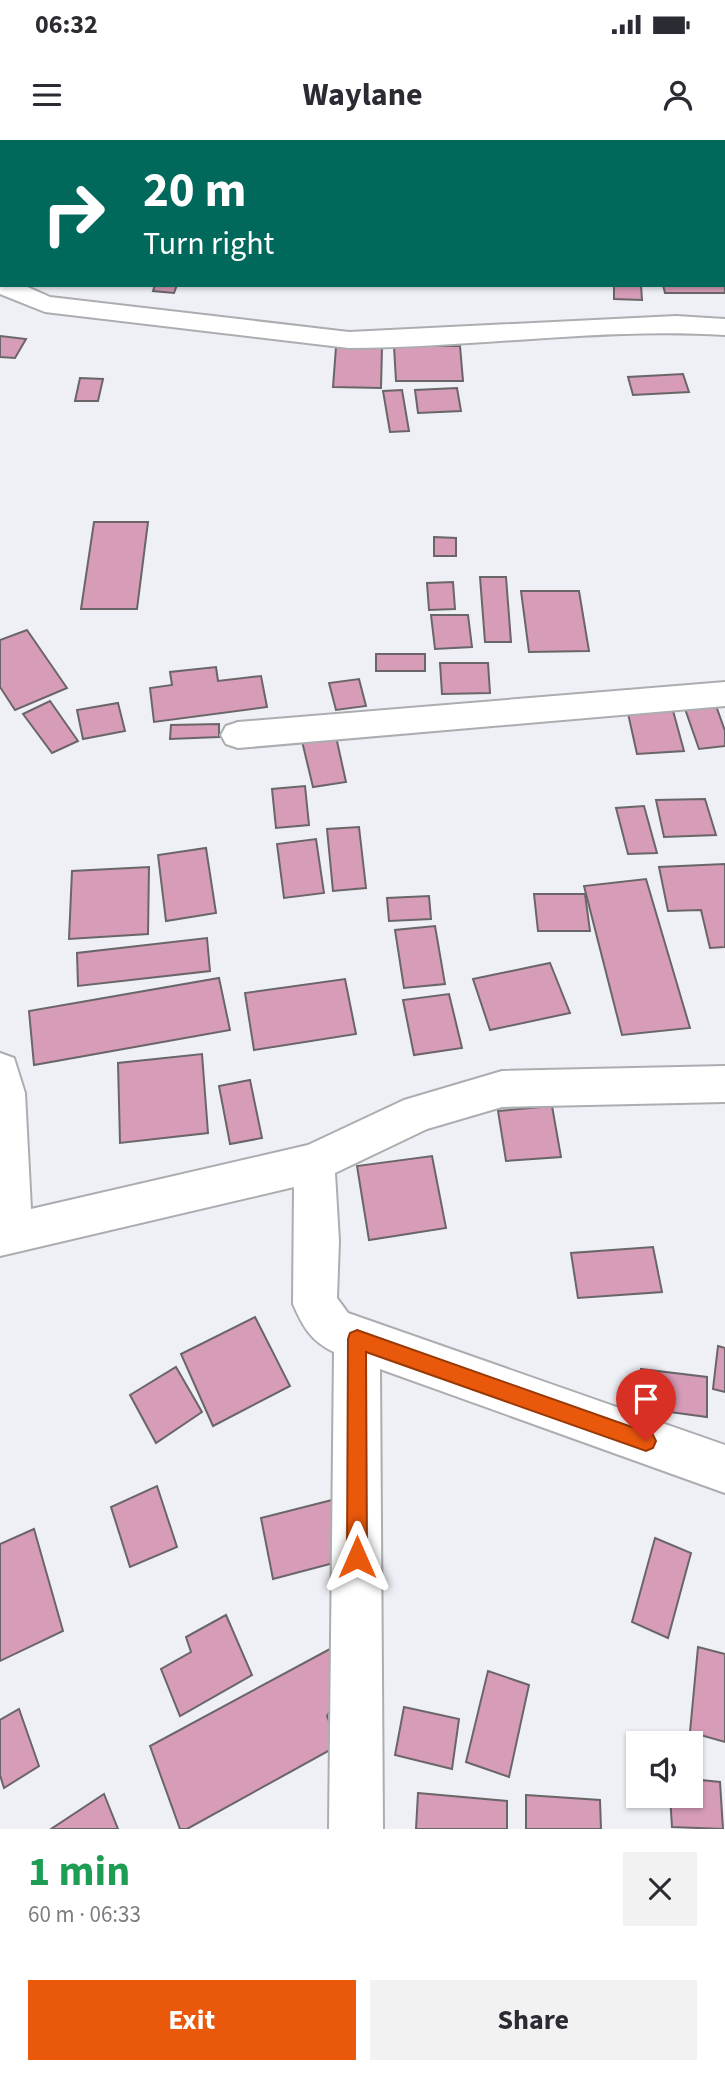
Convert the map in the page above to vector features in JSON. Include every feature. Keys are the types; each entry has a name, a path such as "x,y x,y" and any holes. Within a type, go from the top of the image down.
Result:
{"street":[{"path":"5,287 45,304 349,340 392,340 653,324 725,327"},
{"path":"238,735 725,694"},
{"path":"0,1070 5,1093 6,1234 314,1163 418,1113 502,1089 725,1084"},
{"path":"314,1163 317,1241 315,1304 332,1328 725,1469"},
{"path":"356,1829 357,1339"}],"building":[{"path":"154,287 176,287 174,293 153,291"},
{"path":"614,287 641,287 642,300 614,299"},
{"path":"664,287 725,287 725,293 665,293"},
{"path":"0,336 26,339 15,358 0,357"},
{"path":"394,346 460,346 463,381 396,381"},
{"path":"336,347 382,348 381,388 333,387"},
{"path":"683,374 689,392 633,395 628,377"},
{"path":"80,378 103,379 98,401 75,401"},
{"path":"457,388 461,411 418,413 415,390"},
{"path":"402,390 409,431 390,432 383,391"},
{"path":"94,522 148,522 137,609 81,609"},
{"path":"434,537 456,538 456,556 434,556"},
{"path":"480,577 506,577 511,642 485,642"},
{"path":"453,582 455,609 429,610 427,583"},
{"path":"521,591 579,591 589,651 529,652"},
{"path":"431,615 468,615 472,647 435,649"},
{"path":"27,630 67,688 15,710 0,687 0,640"},
{"path":"376,654 425,654 425,671 376,671"},
{"path":"440,663 488,663 490,693 442,694"},
{"path":"216,667 218,681 261,676 267,707 154,722 150,688 172,685 170,672"},
{"path":"359,679 366,706 336,710 329,683"},
{"path":"714,700 725,731 725,746 699,749 683,703"},
{"path":"50,701 78,741 52,753 23,714"},
{"path":"118,703 125,731 83,739 77,710"},
{"path":"672,707 684,751 637,754 627,709"},
{"path":"219,724 219,737 170,739 171,725"},
{"path":"335,732 346,782 313,787 301,737"},
{"path":"305,786 309,825 276,828 272,789"},
{"path":"705,799 716,835 664,837 656,800"},
{"path":"644,806 657,853 628,854 616,808"},
{"path":"359,827 366,888 333,891 327,829"},
{"path":"316,839 324,893 284,898 277,844"},
{"path":"206,848 216,913 166,921 158,855"},
{"path":"725,864 725,947 710,948 701,910 668,911 659,867"},
{"path":"149,867 148,934 69,939 72,871"},
{"path":"646,879 690,1028 622,1035 584,886"},
{"path":"534,894 585,894 590,931 538,931"},
{"path":"429,896 431,919 389,921 387,898"},
{"path":"435,926 445,984 404,988 395,930"},
{"path":"207,938 210,971 78,986 77,953"},
{"path":"550,963 570,1013 490,1030 473,979"},
{"path":"219,978 230,1030 34,1065 29,1011"},
{"path":"345,979 356,1034 254,1050 245,993"},
{"path":"449,994 462,1048 414,1055 403,1000"},
{"path":"202,1054 208,1133 120,1143 118,1063"},
{"path":"250,1080 262,1138 230,1144 219,1086"},
{"path":"552,1106 561,1157 506,1161 498,1111"},
{"path":"432,1156 446,1228 369,1240 357,1166"},
{"path":"653,1247 662,1292 578,1298 571,1253"},
{"path":"255,1317 290,1386 213,1426 181,1354"},
{"path":"718,1346 725,1348 725,1392 713,1389"},
{"path":"176,1367 202,1412 156,1443 130,1395"},
{"path":"641,1369 707,1377 707,1417 640,1408"},
{"path":"157,1486 177,1547 130,1567 111,1507"},
{"path":"332,1500 345,1560 273,1579 261,1518"},
{"path":"34,1529 63,1631 0,1661 0,1544"},
{"path":"655,1538 691,1553 668,1638 632,1622"},
{"path":"226,1615 252,1675 180,1716 161,1669 191,1652 186,1637"},
{"path":"698,1647 725,1654 725,1742 703,1736 703,1731 690,1731"},
{"path":"330,1649 346,1685 327,1716 339,1745 187,1829 180,1829 150,1746"},
{"path":"488,1671 529,1685 509,1777 466,1762"},
{"path":"404,1707 459,1719 452,1769 395,1755"},
{"path":"19,1709 39,1766 4,1788 0,1775 0,1720"},
{"path":"703,1780 720,1782 723,1829 672,1827 671,1808 703,1808"},
{"path":"418,1793 507,1801 507,1829 416,1829"},
{"path":"104,1794 118,1829 51,1829"},
{"path":"526,1795 600,1800 601,1829 526,1829"}],"route":[{"path":"357,1557 357,1339 646,1441"}]}
